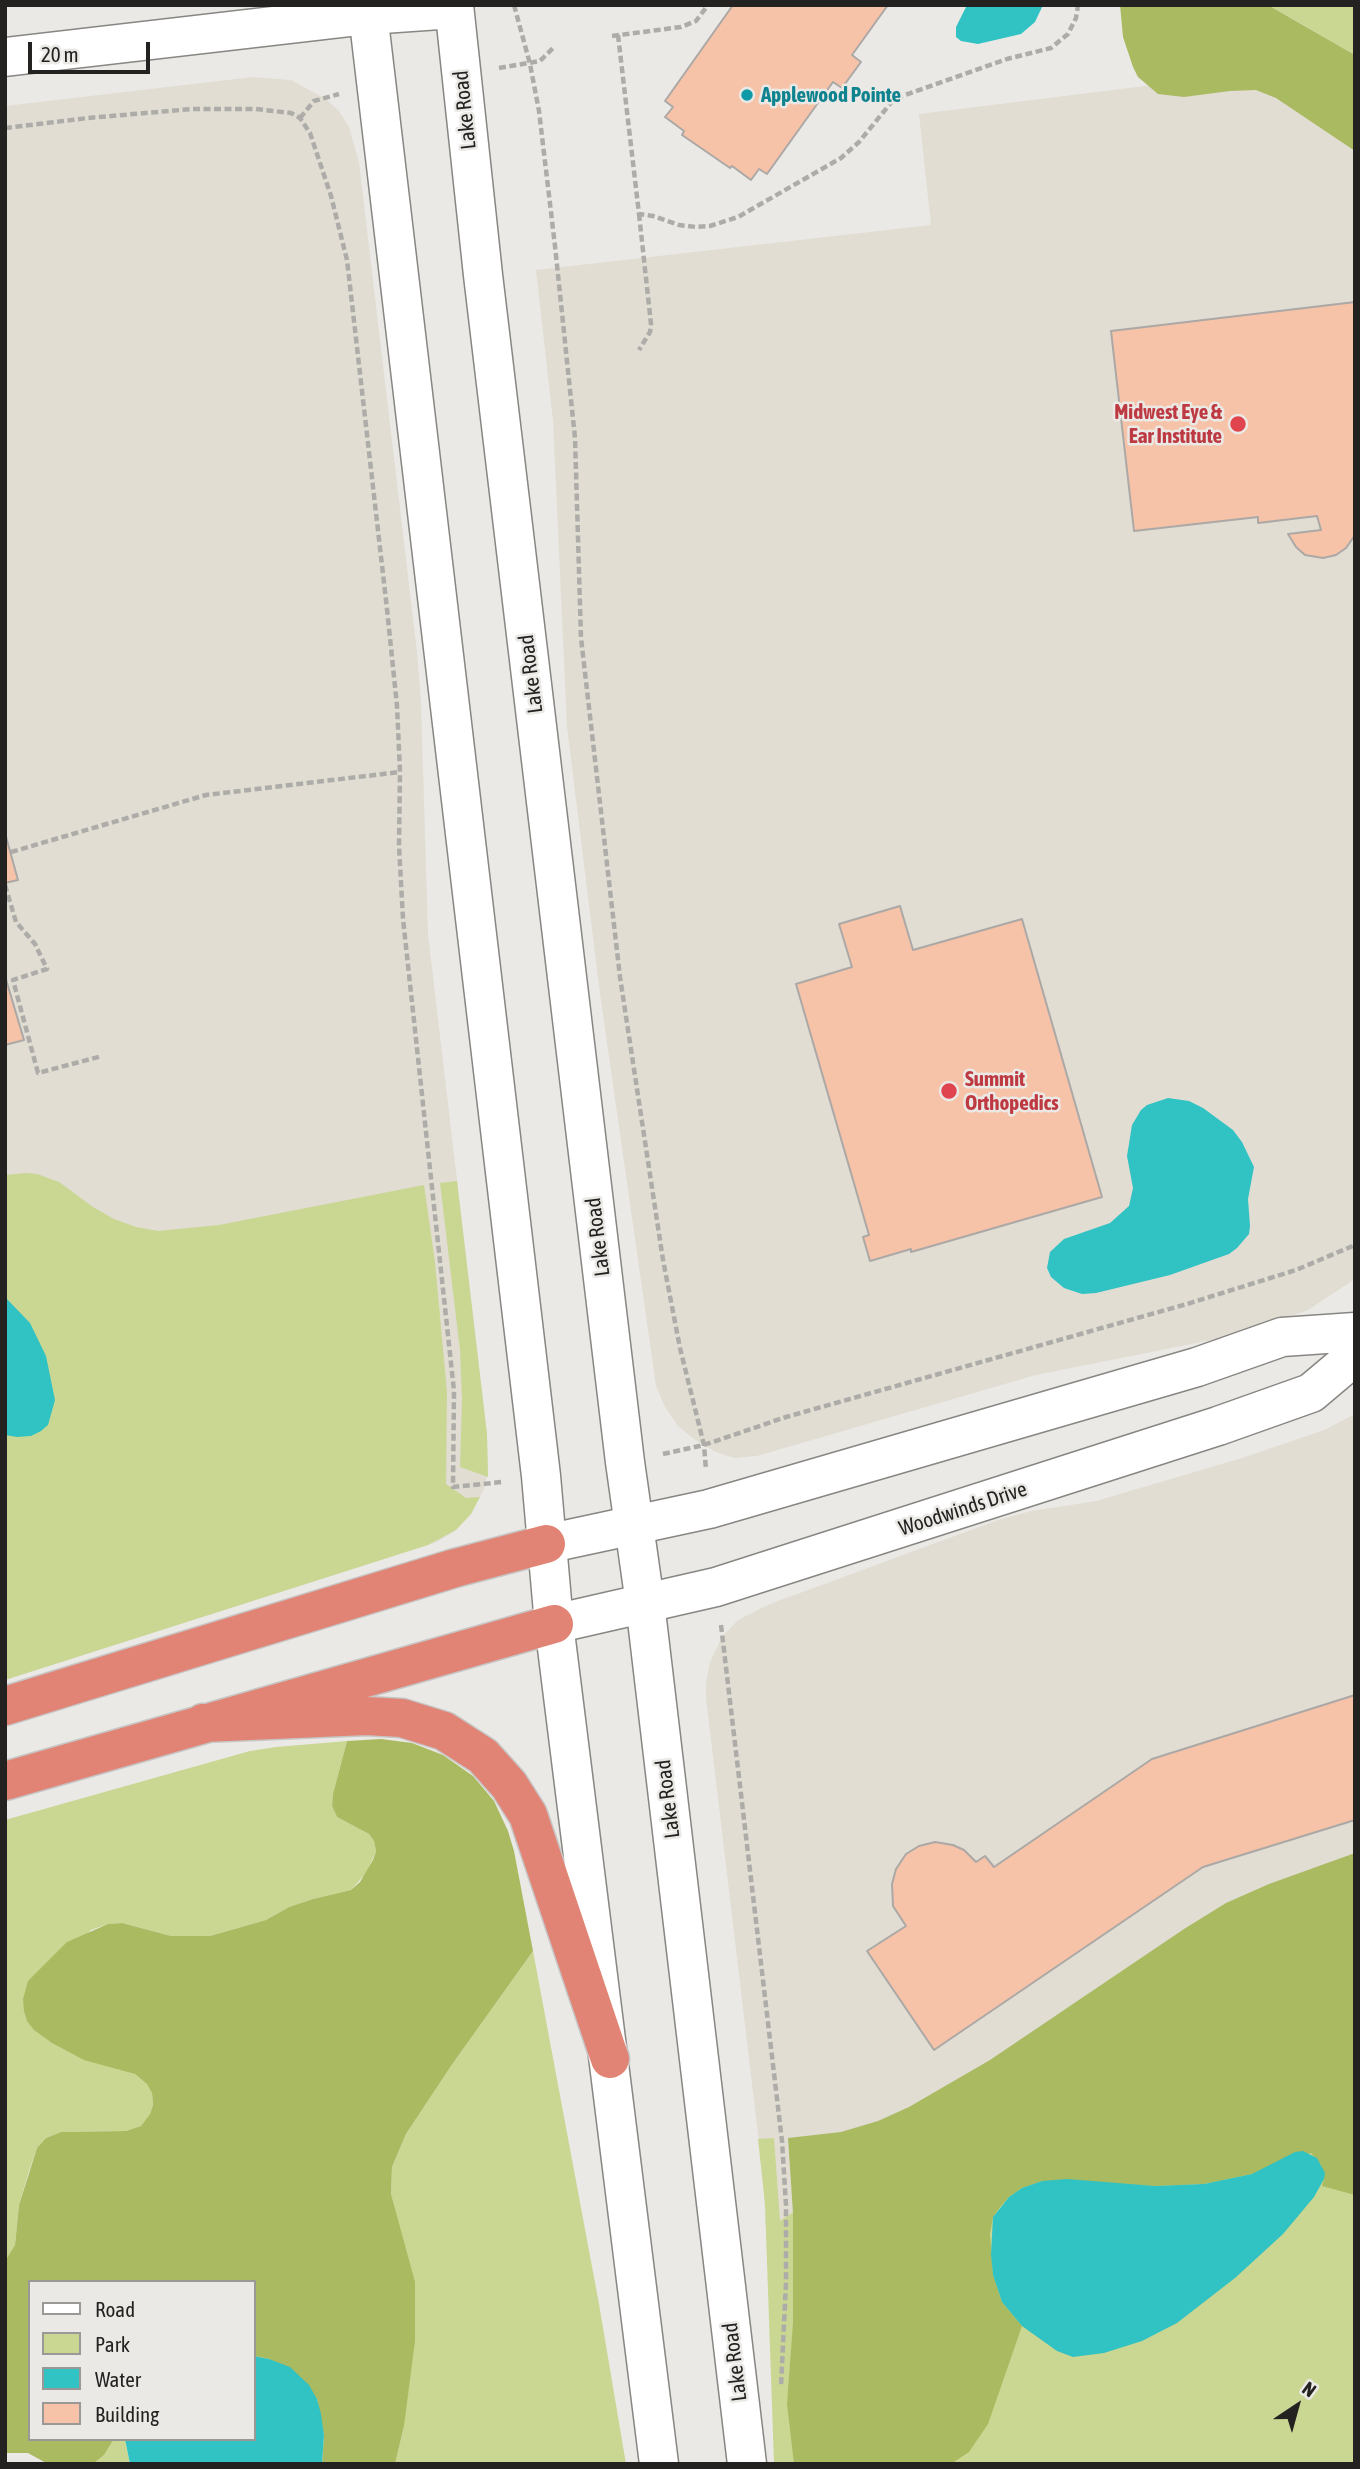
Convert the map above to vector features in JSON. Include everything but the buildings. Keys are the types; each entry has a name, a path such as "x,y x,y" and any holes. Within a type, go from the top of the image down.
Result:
{"highway":[{"path":"5,1706 455,1568 546,1544"},
{"path":"5,1781 554,1624"},
{"path":"203,1723 366,1716 402,1718 444,1731 483,1756 509,1785 528,1815 610,2059"}],"main road":[{"path":"5,57 367,10 454,7"},
{"name":"Lake Road","path":"454,7 485,289 747,2464"},
{"path":"367,10 541,1476 554,1624 659,2464"},
{"path":"546,1544 709,1509 1197,1367 1282,1337 1355,1332"},
{"name":"Woodwinds Drive","path":"554,1624 729,1583 1280,1405 1311,1393 1355,1356"}],"path":[{"path":"514,5 530,64 545,164 575,438 581,638 620,977 663,1260 680,1348 704,1445 786,1417 1187,1304 1296,1270 1355,1245"},
{"path":"639,350 652,324 615,35 688,25 699,17 708,5"},
{"path":"639,214 696,228 738,217 849,153 894,99 1007,59 1051,48 1068,34 1079,5"},
{"path":"530,64 540,61 555,46"},
{"path":"5,128 88,118 217,109 281,111 290,113 305,123 331,196 347,260 397,706 403,919 454,1391 453,1487"},
{"path":"11,852 206,795 400,772"},
{"path":"5,885 16,922 36,944 47,970 13,980 38,1073 102,1056"},
{"path":"725,1657 784,2172 786,2283 780,2398"}],"shaded area":[{"path":"1258,72 1355,142 1355,1279 1308,1310 1242,1334 1036,1375 757,1456 734,1458 716,1452 678,1426 665,1407 656,1386 600,994 567,727 553,421 536,270 931,225 919,114"},
{"path":"253,77 291,80 326,99 339,111 349,127 359,162 417,652 428,934 487,1434 488,1472 484,1489 471,1514 456,1530 437,1542 5,1680 5,106"},
{"path":"1355,1414 1355,1873 1228,1915 766,2231 763,2176 706,1698 710,1662 722,1637 738,1620 770,1604 998,1520 1031,1511 1096,1501 1242,1458 1324,1430"}],"green space":[{"path":"1120,5 1268,5 1355,55 1355,151 1276,98 1256,90 1184,97 1158,94 1138,77 1133,67 1123,37"},
{"path":"1268,5 1355,5 1355,55 1298,22"},
{"path":"26,1173 59,1182 114,1219 158,1231 219,1225 424,1185 435,1262 447,1392 446,1484 466,1498 480,1497 471,1514 456,1530 428,1545 5,1680 5,1175"},
{"path":"457,1181 487,1434 488,1477 460,1467 460,1350 440,1183"},
{"path":"381,1739 412,1743 443,1755 473,1776 494,1801 508,1831 533,1951 406,2134 392,2167 391,2194 415,2282 415,2341 404,2426 395,2464 322,2464 324,2435 317,2399 269,2359 256,2356 256,2280 28,2280 28,2441 113,2441 104,2455 93,2464 48,2464 28,2453 5,2453 5,2261 15,2245 19,2205 37,2148 46,2138 61,2132 126,2131 141,2126 153,2105 152,2093 147,2084 135,2074 84,2060 34,2030 24,2011 23,1999 28,1981 67,1942 108,1924 122,1923 171,1936 210,1936 266,1920 289,1907 313,1899 351,1890 360,1882 376,1851 369,1834 337,1817 332,1806 347,1741"},
{"path":"347,1741 332,1806 337,1817 369,1834 376,1851 367,1872 351,1890 313,1899 289,1907 266,1920 210,1936 171,1936 122,1923 108,1924 91,1930 23,1999 27,2021 135,2074 147,2083 152,2093 153,2105 150,2115 141,2126 126,2131 61,2132 46,2138 37,2148 29,2171 19,2205 15,2245 5,2261 5,1820 250,1751"},
{"path":"1355,1853 1355,2195 1322,2186 1324,2179 1321,2165 1311,2153 1252,2174 1204,2184 1155,2186 1042,2181 1022,2188 1009,2197 993,2217 990,2234 993,2275 1002,2302 1022,2326 988,2424 969,2452 951,2464 794,2464 787,2404 793,2323 793,2213 788,2138 841,2132 878,2121 909,2107 990,2060 1226,1903 1269,1884"},
{"path":"1355,1873 1355,2462 774,2464 765,2204 758,2139 774,2138 780,2221 1228,1915"},
{"path":"533,1951 626,2464 395,2464 404,2426 400,2231 391,2194 392,2167 406,2134"},
{"path":"113,2441 125,2441 130,2464 93,2464 104,2455"}],"water":[{"path":"967,5 1043,5 1035,22 1021,34 978,44 961,41 956,37 956,27"},
{"path":"1168,1098 1189,1101 1203,1108 1233,1130 1242,1142 1254,1167 1248,1199 1249,1234 1229,1254 1170,1275 1096,1293 1082,1294 1064,1288 1051,1277 1047,1268 1050,1252 1064,1239 1110,1223 1129,1206 1133,1188 1127,1156 1132,1125 1147,1105"},
{"path":"5,1297 30,1323 46,1356 55,1400 48,1425 31,1436 5,1435"},
{"path":"1303,2151 1317,2158 1325,2173 1324,2179 1314,2197 1283,2234 1235,2278 1177,2323 1142,2341 1104,2353 1073,2357 1057,2351 1022,2326 1002,2302 993,2275 993,2217 1009,2197 1022,2188 1042,2181 1067,2179 1155,2186 1204,2184 1252,2174 1295,2152"},
{"path":"256,2356 290,2367 309,2385 317,2399 324,2435 322,2464 130,2464 125,2441 256,2441"}],"place":[{"name":"Applewood Pointe","path":"747,95"},
{"name":"Midwest Eye & Ear Institute","path":"1238,424"},
{"name":"Summit Orthopedics","path":"949,1091"}]}
